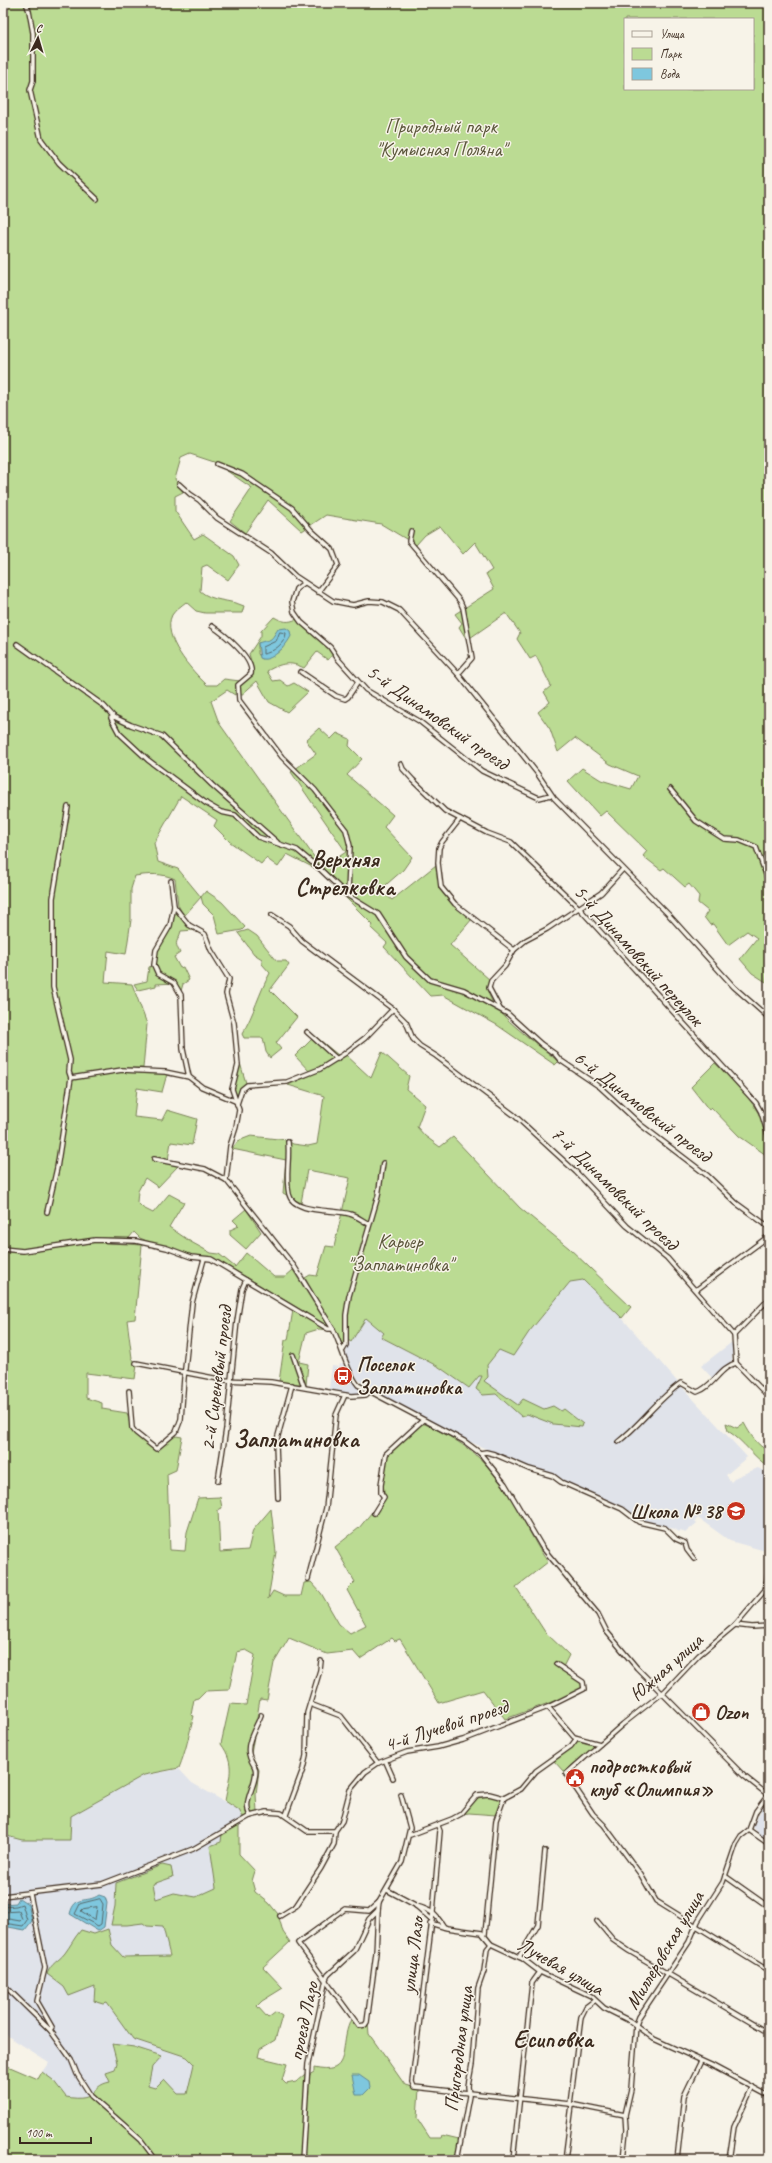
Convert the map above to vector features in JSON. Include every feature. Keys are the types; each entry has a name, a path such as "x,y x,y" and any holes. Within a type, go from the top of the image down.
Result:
{"street":[{"path":"26,3 33,33 33,82 30,90 41,139 59,163 97,199"},
{"path":"217,464 242,474 292,508 311,530 332,549 338,565 318,592"},
{"name":"5-й Динамовский проезд","path":"179,484 199,500 217,518 271,553 304,583 318,592 339,603 353,605 372,601 392,605 405,616 432,648 458,674 537,773 551,795 623,870 668,914 734,987 769,1018"},
{"path":"411,531 409,541 460,601 463,608 472,658 458,674"},
{"name":"5-й Динамовский проезд","path":"304,583 296,589 292,602 294,612 301,622 330,646 366,690 419,721 482,771 539,798 551,795"},
{"path":"212,626 224,635 247,658 251,674 238,685 239,700 282,757 315,790 346,830 350,846 347,895"},
{"path":"17,644 104,706 114,717 127,724 162,736 212,785 278,843"},
{"path":"302,672 340,698 348,697 358,682"},
{"name":"6-й Динамовский проезд","path":"114,717 112,718 112,723 119,733 148,760 207,804 221,812 235,815 258,837 297,850 347,895 382,919 394,942 406,957 430,980 464,990 500,1009 555,1054 560,1060 600,1087 641,1125 708,1176 736,1203 769,1227"},
{"name":"5-й Динамовский переулок","path":"402,764 403,769 413,780 445,811 487,833 511,842 578,907 756,1103 761,1112 769,1138"},
{"path":"670,789 696,821 724,839 739,840 756,847 769,883"},
{"path":"46,1212 57,1168 71,1078 69,1072 70,1060 53,987 52,972 53,898 68,807"},
{"path":"460,820 439,848 438,863 441,887 455,904 514,950"},
{"name":"6-й Динамовский проезд","path":"500,1009 489,988 491,981 505,966 514,950 526,940 547,929 578,907 601,894 623,870"},
{"path":"171,881 174,906 170,926 156,950 154,965 158,974 174,983 181,995 182,1044 189,1077"},
{"path":"174,906 189,925 205,934 214,954 229,979 226,994 234,1023 238,1065 232,1089 239,1110 236,1127 230,1146 226,1180"},
{"name":"7-й Динамовский проезд","path":"272,915 289,926 302,941 393,1009 408,1026 414,1039 420,1046 436,1056 498,1103 536,1134 576,1172 627,1226 667,1258 734,1335"},
{"path":"236,1102 242,1089 247,1085 294,1080 320,1069 337,1059 366,1038 393,1009"},
{"path":"307,1032 337,1059"},
{"path":"71,1078 122,1070 165,1072 189,1077 202,1087 236,1102"},
{"path":"288,1142 288,1190 292,1200 296,1204 314,1210 352,1214 369,1224"},
{"path":"154,1159 204,1169 214,1172 226,1180 294,1266 333,1329 343,1350 354,1380 369,1392 464,1441 480,1453 505,1484 550,1559 598,1614 607,1632 637,1668 744,1776 769,1794"},
{"path":"343,1350 346,1345 345,1334 349,1296 378,1196 383,1163"},
{"path":"696,1290 769,1236"},
{"path":"3,1249 23,1251 95,1240 136,1241 167,1248 191,1257 217,1261 328,1329 333,1329"},
{"path":"129,1391 132,1428 136,1434 156,1449 176,1432 181,1419 184,1374 192,1303 204,1259"},
{"name":"2-й Сиреневый проезд","path":"218,1481 237,1321 242,1289 246,1280"},
{"path":"769,1300 734,1335 736,1363 769,1397"},
{"path":"293,1354 304,1387"},
{"path":"136,1363 184,1374 231,1380 292,1385 345,1395 361,1396 369,1392"},
{"path":"618,1442 629,1434 660,1400 681,1384 697,1392 704,1390 727,1368 736,1363"},
{"path":"278,1498 276,1443 292,1385"},
{"path":"308,1579 326,1508 336,1415 345,1395"},
{"path":"374,1513 384,1497 381,1493 381,1485 386,1454 423,1420"},
{"path":"480,1453 486,1452 494,1454 529,1469 553,1476 561,1482 622,1509 639,1522 665,1528 685,1543 687,1550 694,1559"},
{"name":"Южная улица","path":"696,1926 656,1901 641,1875 604,1825 593,1814 566,1774 623,1724 663,1694 699,1655 735,1625 765,1590 769,1569"},
{"path":"735,1625 752,1627 769,1626"},
{"path":"286,1815 301,1776 306,1756 307,1713 320,1670 321,1661"},
{"name":"4-й Лучевой проезд","path":"310,1704 341,1716 378,1763 386,1762 407,1752 438,1747 462,1740 548,1706 584,1689 585,1686 583,1682 577,1676 556,1664"},
{"path":"548,1706 574,1737 600,1744"},
{"path":"250,1816 247,1810 248,1798 256,1777 256,1769 248,1752 251,1737 261,1716"},
{"path":"415,1905 431,1921 444,1927 485,1934 496,1820 504,1798 521,1789 536,1771 571,1746 577,1738"},
{"path":"386,1762 393,1778"},
{"path":"280,1916 299,1902 330,1852 334,1844 335,1831 342,1821 350,1790 365,1772 378,1763"},
{"path":"410,1835 438,1826 461,1814 477,1795 490,1794 504,1798"},
{"name":"Миллеровская улица","path":"622,2160 626,2130 624,2115 631,2089 636,2025 639,2018 689,1942 696,1926 725,1876 736,1844 741,1836 749,1830 756,1811 769,1794"},
{"name":"проезд Лазо","path":"302,2160 308,2064 326,1979 328,1975 354,1951 369,1919 378,1910 380,1902 402,1862 410,1835 409,1819 401,1795"},
{"path":"3,1896 30,1894 102,1884 118,1879 193,1849 250,1816 267,1812 286,1815 307,1831 335,1831"},
{"name":"улица Лазо","path":"438,1826 440,1831 433,1912 414,2087 469,2093"},
{"path":"749,1830 769,1844"},
{"path":"519,1957 538,1925 545,1851"},
{"path":"725,1876 769,1907"},
{"path":"387,1890 415,1905 433,1912 444,1927"},
{"path":"30,1894 45,1968 37,2001 52,2027 50,2030"},
{"path":"378,1910 376,1946 367,2022 365,2025 359,2026 326,1979 298,1943 345,1908 369,1911 380,1902"},
{"path":"597,1921 613,1940 668,1975 769,2033"},
{"path":"696,1926 769,1971"},
{"name":"Лучевая улица","path":"485,1934 491,1944 519,1957 540,1972 591,1996 594,2001 612,2013 636,2025 642,2032 654,2039 769,2096"},
{"name":"Пригородная улица","path":"457,2160 469,2093 468,2086 472,2064 478,1988 484,1971 487,1949 491,1944"},
{"path":"513,2160 532,1983 540,1972"},
{"path":"3,1984 50,2030 71,2059 77,2074 90,2096 141,2140 156,2160"},
{"path":"565,2160 581,2017 586,2007 594,2001"},
{"path":"677,2160 684,2096 701,2061"},
{"path":"729,2160 734,2127 752,2088"},
{"path":"469,2093 571,2105 624,2115"}],"shaded area":[{"path":"583,1280 622,1318 681,1386 747,1457 726,1475 731,1482 736,1477 758,1468 769,1474 769,1552 730,1541 698,1518 695,1521 697,1523 685,1533 681,1530 679,1532 675,1529 641,1521 623,1509 563,1482 551,1474 521,1465 460,1437 366,1386 358,1379 349,1364 346,1355 347,1347 365,1318 379,1327 384,1333 382,1337 438,1367 469,1388 499,1350 513,1355 529,1332 570,1282"},
{"path":"732,1342 732,1360 713,1379 701,1366"},
{"path":"340,1364 346,1365 349,1376 363,1393 361,1395 329,1389 332,1366 339,1367"},
{"path":"179,1769 192,1783 239,1810 243,1817 239,1824 224,1833 222,1841 214,1845 216,1892 168,1920 168,1956 138,1958 117,1955 84,1967 110,2008 138,2040 194,2054 202,2065 190,2094 183,2099 66,2098 53,2080 42,2072 49,2062 3,2033 3,1835 22,1840 70,1840 71,1816 144,1775"},
{"path":"769,1802 769,1839 767,1842 753,1827 762,1808"}],"green space":[{"name":"Природный парк \"Кумысная Поляна\"","path":"3,3 769,3 769,971 766,982 752,973 740,959 757,938 747,931 728,945 713,924 710,925 704,917 708,911 698,903 699,896 689,884 685,887 664,868 661,870 643,856 647,851 606,811 600,816 568,781 582,768 601,780 631,789 638,776 610,764 575,738 558,752 550,729 538,712 550,702 544,692 551,686 536,656 530,659 517,639 520,633 506,613 467,640 459,627 462,623 455,614 494,589 486,574 492,570 475,542 463,554 440,526 425,535 416,545 381,524 326,515 302,531 268,500 245,533 230,521 252,488 214,462 190,454 181,458 175,479 183,492 175,496 175,511 194,539 203,534 234,556 239,565 228,580 207,565 202,567 200,591 215,599 244,606 242,613 205,613 196,611 186,602 172,615 170,624 174,643 180,653 186,662 207,685 217,685 224,679 240,681 236,686 235,695 227,690 211,701 219,723 322,868 346,852 291,772 316,754 306,740 319,728 331,739 337,733 350,739 349,746 362,759 347,775 393,815 384,827 412,857 403,870 380,890 392,900 436,865 441,890 472,919 450,945 490,980 488,990 492,1001 501,1013 558,1062 555,1065 497,1025 443,995 430,996 384,947 387,943 371,928 373,925 318,870 287,854 278,867 266,858 261,864 230,842 214,826 217,820 181,796 154,843 158,862 178,869 201,897 184,916 178,905 175,879 155,874 135,876 131,889 131,920 126,954 108,951 105,982 132,984 147,1024 143,1068 121,1068 128,1071 167,1074 162,1092 137,1088 134,1117 162,1120 167,1110 197,1119 192,1145 171,1142 168,1160 178,1162 178,1166 158,1187 145,1178 138,1191 137,1202 143,1208 153,1213 169,1194 184,1202 169,1227 211,1253 219,1254 235,1267 246,1253 274,1277 285,1277 293,1270 328,1326 214,1258 192,1256 149,1242 140,1238 134,1232 129,1238 97,1238 22,1249 3,1247"},
{"path":"274,617 286,621 297,619 327,645 333,654 328,660 317,652 304,668 294,664 286,664 277,666 267,671 273,681 280,680 288,686 294,683 308,692 287,712 269,702 257,681 239,697 240,686 254,671 249,654 261,636 261,631","holes":["276,632 283,648 277,653 262,659 258,654 258,643 266,642 274,638"]},
{"path":"206,891 222,902 245,927 242,930 219,934 214,915 203,904 201,897"},
{"path":"174,909 195,930 181,931 176,943 180,953 174,957 180,968 183,967 189,980 183,984 181,991 176,983 156,984 156,986 138,990 134,984 147,981 149,967 155,965 157,951 168,932"},
{"path":"248,930 257,936 277,961 286,961 289,965 270,990 297,1017 276,1043 281,1049 270,1058 266,1052 263,1038 244,1038 242,1034 270,973 262,964 262,959 254,954 238,933"},
{"path":"315,1036 338,1055 330,1062 310,1072 295,1056"},
{"name":"Карьер \"Заплатиновка\"","path":"382,1052 409,1076 406,1089 425,1105 417,1127 425,1136 440,1147 453,1137 520,1208 569,1248 631,1307 622,1318 583,1280 570,1282 529,1332 513,1356 499,1350 487,1365 488,1377 484,1381 518,1405 523,1399 544,1409 553,1406 561,1411 564,1409 583,1424 582,1427 553,1424 527,1414 522,1417 496,1394 483,1395 476,1389 482,1376 479,1376 469,1388 439,1367 381,1337 384,1333 366,1318 351,1342 348,1340 343,1345 305,1278 310,1275 317,1276 326,1246 334,1247 350,1178 307,1170 301,1203 283,1193 286,1160 232,1149 238,1141 251,1136 287,1140 293,1144 308,1146 317,1144 324,1096 288,1085 320,1071 346,1055 371,1078"},
{"path":"240,1063 246,1083 239,1090 237,1102 233,1091"},
{"path":"715,1063 745,1094 760,1115 768,1141 769,1157 739,1136 711,1107 709,1110 691,1087"},
{"path":"246,1209 261,1232 246,1249 230,1235 230,1230 239,1226 233,1220"},
{"path":"96,1242 142,1245 135,1319 127,1320 132,1358 137,1365 135,1379 86,1373 86,1398 102,1403 102,1409 127,1413 132,1432 151,1447 157,1446 170,1435 182,1437 176,1470 167,1474 170,1550 185,1551 187,1532 198,1498 220,1497 222,1508 218,1510 220,1552 248,1550 253,1530 271,1509 276,1552 268,1599 273,1591 284,1596 301,1596 304,1583 311,1582 321,1593 339,1624 350,1633 366,1625 347,1590 355,1582 335,1547 359,1528 385,1496 383,1485 388,1454 421,1424 425,1424 456,1440 469,1449 491,1470 510,1496 536,1544 548,1562 516,1587 545,1632 569,1655 562,1669 582,1682 582,1689 568,1696 505,1719 483,1690 439,1703 400,1639 395,1641 392,1638 360,1659 353,1651 327,1654 289,1638 274,1663 267,1700 260,1699 251,1754 259,1770 256,1794 257,1812 243,1817 239,1810 225,1801 230,1765 226,1751 221,1744 230,1704 246,1705 255,1655 246,1650 237,1652 229,1690 205,1691 198,1698 194,1699 191,1715 194,1716 186,1749 179,1768 144,1775 71,1816 70,1840 22,1840 3,1835 3,1252 23,1253"},
{"path":"293,1310 328,1330 319,1329 306,1333 299,1362 308,1364 306,1385 279,1382 285,1340 288,1340"},
{"path":"726,1423 737,1428 744,1423 757,1443 769,1451 769,1467 728,1431"},
{"path":"578,1741 596,1746 564,1772 554,1761"},
{"path":"490,1795 501,1798 496,1815 469,1813 462,1814 474,1799"},
{"path":"239,1824 239,1854 255,1871 252,1881 255,1892 269,1903 278,1914 283,1932 290,1942 263,1967 283,1988 262,2001 257,2006 268,2018 276,2012 282,2016 275,2040 260,2049 258,2057 287,2064 282,2080 286,2084 296,2082 305,2074 309,2075 314,2072 314,2068 332,2069 337,2066 343,2057 346,2033 351,2019 359,2027 366,2027 368,2023 369,2034 405,2085 419,2089 417,2118 430,2138 441,2138 442,2135 459,2139 456,2160 3,2160 3,2064 38,2079 42,2072 53,2080 66,2097 84,2098 89,2096 103,2084 110,2082 106,2073 115,2070 117,2063 112,2044 134,2047 162,2056 152,2067 148,2086 155,2088 164,2079 178,2094 187,2094 194,2064 187,2057 133,2039 107,2003 104,2004 94,2001 95,1986 69,1996 64,1987 47,1974 53,1964 65,1953 81,1930 94,1934 108,1929 112,1945 123,1957 170,1956 163,1927 147,1926 143,1923 111,1925 115,1906 116,1883 162,1865 171,1867 173,1877 153,1884 156,1899 174,1893 196,1897 216,1888 210,1846 221,1842 222,1834"}],"water":[{"path":"286,628 290,631 291,636 286,644 273,656 264,659 260,658 258,643 270,639 278,629"},
{"path":"99,1895 105,1897 107,1903 104,1927 98,1931 70,1914 72,1908 78,1902 94,1898"},
{"path":"19,1898 28,1904 32,1921 25,1930 3,1926 3,1904 16,1903"},
{"path":"352,2075 359,2075 369,2082 370,2088 363,2095 356,2095"}],"place":[{"name":"Поселок Заплатиновка","path":"343,1376"},
{"name":"Школа № 38","path":"736,1511"},
{"name":"Ozon","path":"701,1712"},
{"name":"подростковый клуб «Олимпия»","path":"575,1778"}],"district":[{"name":"Верхняя Стрелковка","path":"345,873"},
{"name":"Заплатиновка","path":"296,1439"},
{"name":"Есиповка","path":"553,2039"}]}
